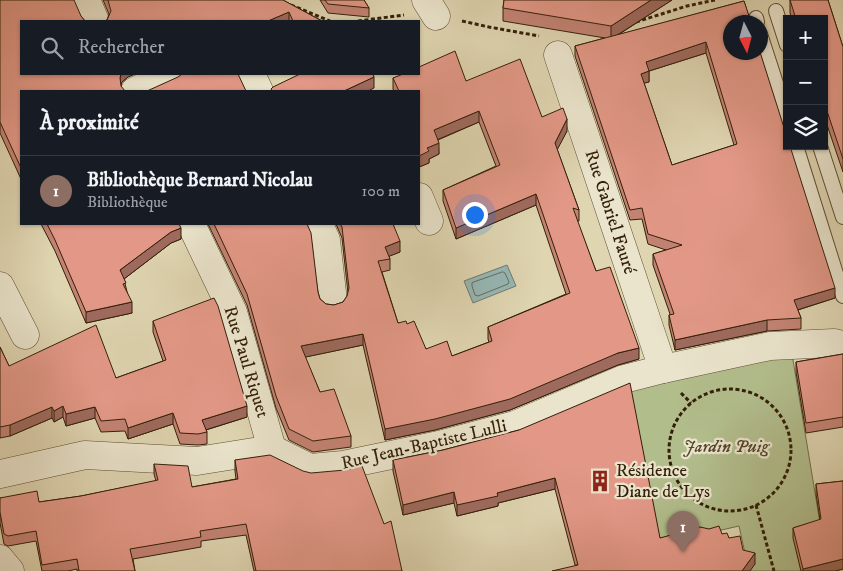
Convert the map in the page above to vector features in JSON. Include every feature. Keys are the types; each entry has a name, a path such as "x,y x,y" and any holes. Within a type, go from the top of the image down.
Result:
{"street":[{"path":"86,0 95,20"},
{"name":"Rue Gabriel Fauré","path":"552,45 663,369"},
{"path":"119,75 127,90"},
{"path":"137,90 169,75"},
{"path":"251,75 258,90"},
{"name":"Rue Paul Riquet","path":"191,225 233,312 272,449"},
{"path":"319,225 326,240 333,301"},
{"path":"0,286 25,335"},
{"name":"Rue Jean-Baptiste Lulli","path":"272,449 310,468 343,465 439,445 515,425 624,380 663,369 770,346 834,343 843,345"},
{"path":"0,474 84,455 197,461 272,449"},
{"path":"0,560 10,571"}],"lane":[{"path":"776,11 783,33"},
{"path":"768,59 783,105"},
{"path":"797,150 843,296"},
{"path":"821,150 843,217"}],"path":[{"path":"635,22 687,6 715,0"},
{"path":"288,4 328,20"},
{"path":"366,20 409,15 431,8 444,16 552,45"},
{"path":"726,389 744,390 762,398 776,409 786,426 791,444 790,462 784,480 772,495 756,505 738,510 718,510 700,503 685,491 674,474 669,456 671,436 678,418 691,403 707,394 726,389"},
{"path":"756,505 774,571"}],"green space":[{"name":"Jardin Puig","path":"792,354 821,529 794,538 801,571 749,571 739,526 678,540 661,559 628,387"}],"water":[{"path":"507,265 516,286 473,303 464,281"}],"building":[{"path":"0,0 74,0 84,20 20,20 20,75 121,75 121,86 124,90 20,90 20,166 0,122"},
{"path":"108,0 283,0 320,20 293,20 289,12 270,20 107,20 111,11"},
{"path":"325,0 364,0 369,8 328,4"},
{"path":"504,0 651,0 611,26 503,8"},
{"path":"790,0 828,0 843,47 843,159 828,114 828,15 795,15"},
{"path":"744,1 749,15 723,15 723,60 763,60 783,124 783,150 791,150 835,288 794,300 801,318 767,320 675,340 669,315 674,314 653,254 682,245 648,234 642,208 630,210 575,46","holes":["706,42 737,144 672,165 641,74 649,71 646,62"]},
{"path":"455,51 466,81 520,59 542,117 563,108 567,119 555,143 579,210 573,208 596,271 610,267 639,348 618,353 510,399 435,419 385,429 363,334 301,346 320,392 334,389 351,436 313,441 289,429 276,396 247,294 214,225 307,225 311,233 320,299 326,304 334,305 343,302 349,288 341,225 393,225 400,241 385,247 390,259 378,261 398,323 406,321 407,324 414,321 426,349 447,341 452,356 492,341 488,327 570,293 536,194 456,228 443,190 500,165 479,111 434,130 439,143 427,148 429,151 420,156 420,90 399,90 393,78 400,75 420,75 420,67"},
{"path":"181,75 238,75 246,90 149,90"},
{"path":"298,75 373,75 374,77 346,90 272,90 273,87"},
{"path":"48,225 180,225 181,228 171,232 120,270 126,283 123,284 132,302 86,312"},
{"path":"214,298 247,406 202,420 207,432 198,434 180,433 173,413 128,428 125,419 101,421 95,407 66,414 63,406 54,411 52,407 10,425 0,427 0,347 9,366 96,325 116,378 166,360 153,321"},
{"path":"843,354 843,417 806,423 796,362"},
{"path":"630,383 660,538 700,527 709,529 719,526 722,534 727,533 729,538 740,536 743,550 755,553 742,571 552,571 578,565 555,478 497,493 498,496 457,505 454,492 403,505 393,460 443,450 519,430"},
{"path":"270,455 311,473 345,470 362,466 384,524 391,521 402,571 256,571 246,524 200,531 201,537 130,549 135,571 79,571 77,559 42,565 36,531 8,536 4,534 0,512 0,498 37,491 39,502 81,496 158,480 154,464 188,466 192,487 238,479 235,460"},
{"path":"843,481 843,559 803,569 793,528 821,519 816,484"}],"place":[{"name":"Résidence Diane de Lys","path":"600,481"},
{"name":"Bibliothèque Bernard Nicolau","path":"683,552"}]}
